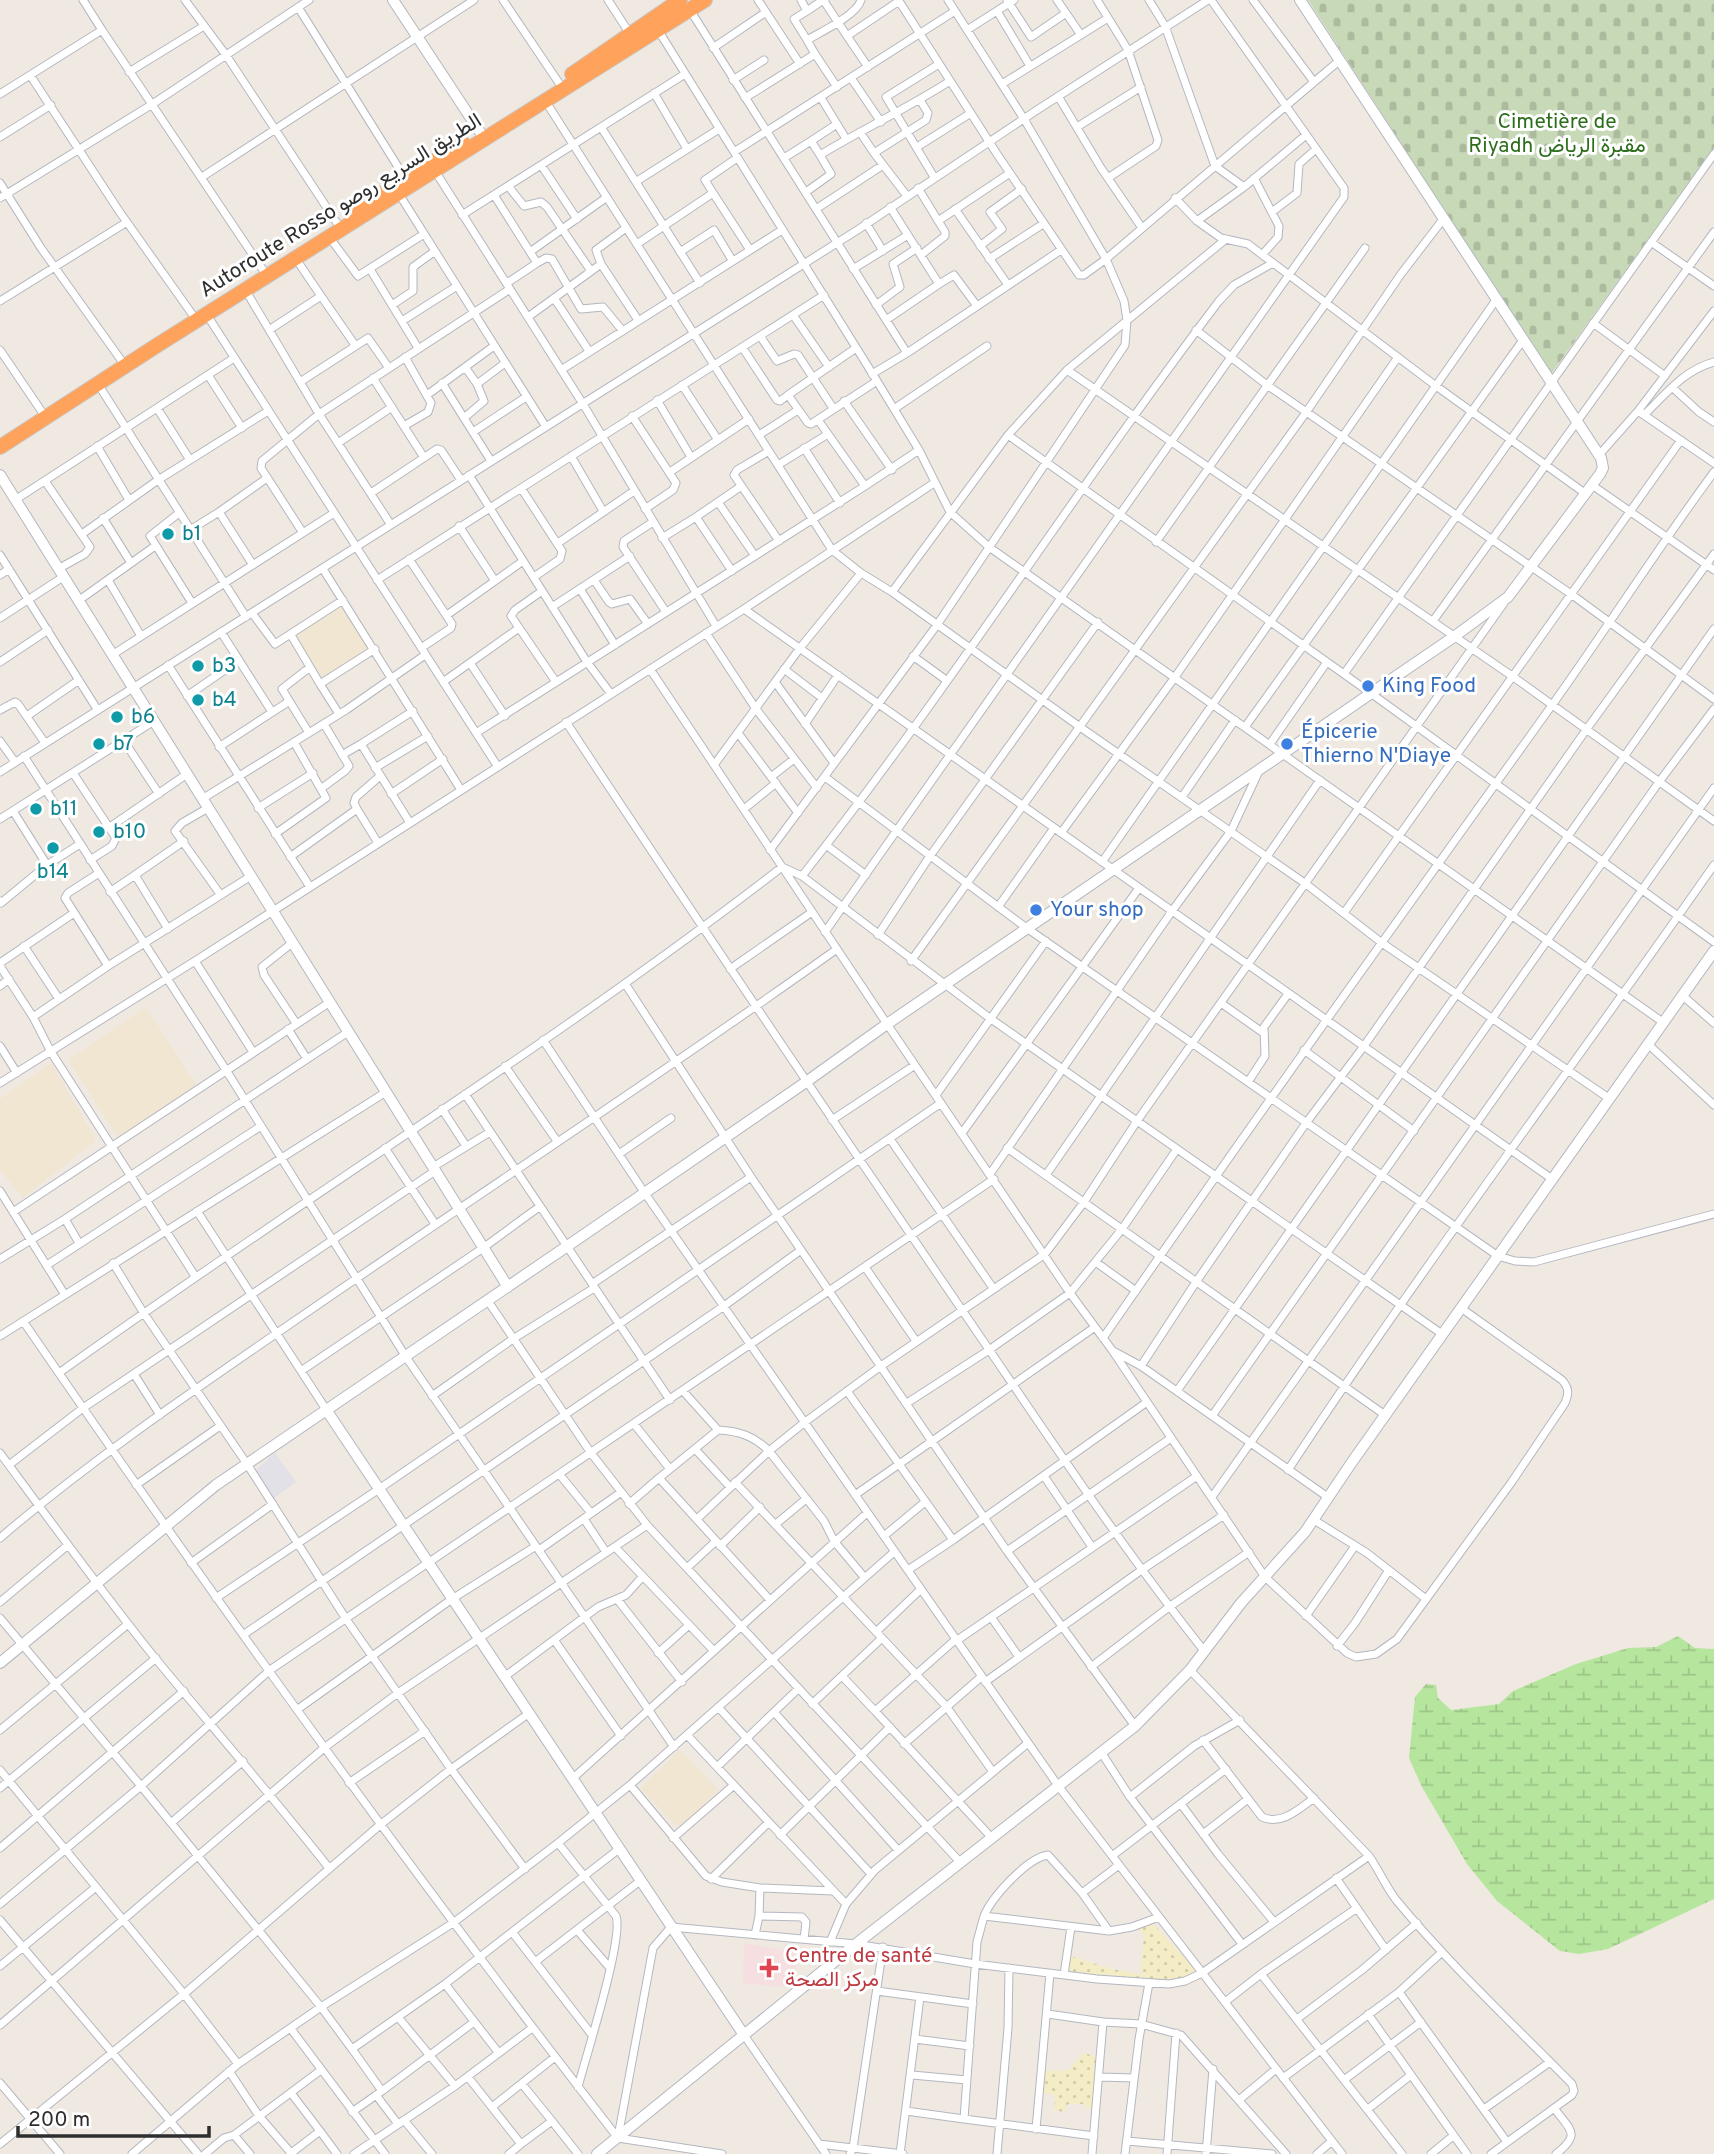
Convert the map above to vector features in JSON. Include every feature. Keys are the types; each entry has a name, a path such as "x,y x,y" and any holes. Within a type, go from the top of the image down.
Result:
{"highway":[{"name":"Autoroute Rosso الطريق السريع روصو","path":"0,438 405,178 559,83 630,34 685,5 705,0"},
{"name":"Autoroute Rosso الطريق السريع روصو","path":"0,447 658,30 685,5"}],"street":[{"path":"83,0 263,270"},
{"path":"185,0 226,55 337,223"},
{"path":"4,196 309,0"},
{"path":"393,0 480,132"},
{"path":"202,177 474,0"},
{"path":"503,0 559,83"},
{"path":"608,0 630,34"},
{"path":"758,0 800,64"},
{"path":"801,0 807,11"},
{"path":"836,88 794,19 824,0 868,67"},
{"path":"807,40 838,22 859,6 861,0"},
{"path":"847,36 899,0 1060,250 1079,275 1084,275 1106,259 1340,60"},
{"path":"770,850 937,625 1125,345 1127,320 1124,301 1106,259 1024,119 948,0"},
{"path":"1057,0 1080,35"},
{"path":"1149,0 1165,26 1215,166 1244,187"},
{"path":"0,772 836,243 1128,50 1209,0 1345,192 825,932"},
{"path":"1253,0 1314,82"},
{"path":"696,1519 769,1451 805,1422 916,1341 1045,1254 1508,597 1603,468 1599,455 1300,0"},
{"path":"967,30 1010,1 1031,37 1066,13"},
{"path":"1098,1 1128,50 1158,143 1108,178"},
{"path":"685,5 768,131 907,353"},
{"path":"298,7 405,178"},
{"path":"750,250 705,180 768,131 954,11"},
{"path":"997,11 1030,66"},
{"path":"713,48 766,12"},
{"path":"1002,84 1108,18"},
{"path":"129,72 204,26"},
{"path":"0,94 102,30"},
{"path":"658,30 875,377 919,450 950,512 989,547 1664,1023"},
{"path":"745,98 815,54"},
{"path":"733,80 764,60"},
{"path":"934,177 886,97 939,64"},
{"path":"462,215 685,74"},
{"path":"30,75 127,222 192,314"},
{"path":"851,78 881,122"},
{"path":"820,155 897,114 950,81"},
{"path":"1077,127 1141,87"},
{"path":"654,93 687,149"},
{"path":"1059,96 1108,178 1142,228"},
{"path":"821,98 846,139"},
{"path":"874,153 908,133 929,116 920,100"},
{"path":"546,102 832,550 1306,884 1382,943 1610,1099"},
{"path":"0,137 51,105"},
{"path":"917,147 971,113"},
{"path":"784,158 837,124"},
{"path":"601,127 700,283"},
{"path":"637,181 719,129"},
{"path":"860,132 906,196"},
{"path":"1197,221 1244,187 1306,135"},
{"path":"806,192 831,174 811,141"},
{"path":"1272,212 1297,193 1299,164 1316,149"},
{"path":"1343,674 1651,242 1711,164 1714,154"},
{"path":"541,165 577,219"},
{"path":"816,209 883,165"},
{"path":"435,172 583,404 716,626"},
{"path":"938,220 1010,173"},
{"path":"1254,178 1280,232 1262,255"},
{"path":"0,183 4,196 121,360"},
{"path":"508,186 524,206 544,204 591,271"},
{"path":"876,305 900,287 893,264 945,236 918,188"},
{"path":"980,246 1002,229 990,212 1022,189"},
{"path":"637,244 713,193"},
{"path":"399,194 546,427"},
{"path":"494,195 537,263"},
{"path":"530,252 607,197"},
{"path":"1175,198 1197,221 1226,239 1243,241 1510,439 1545,463 1630,510 1714,570"},
{"path":"890,207 939,284"},
{"path":"955,209 1008,285"},
{"path":"911,961 1307,411 1401,274 1444,218"},
{"path":"0,301 127,222"},
{"path":"866,223 883,251"},
{"path":"989,259 1043,224"},
{"path":"626,228 596,250 601,264 638,320"},
{"path":"680,252 714,230 732,260"},
{"path":"561,370 782,230"},
{"path":"1433,621 1714,232"},
{"path":"330,238 356,276 424,234"},
{"path":"853,269 908,235"},
{"path":"892,592 1008,435 1067,370 1226,239"},
{"path":"1651,242 1714,286"},
{"path":"1156,542 1324,302 1365,248"},
{"path":"788,395 811,424 907,353 1060,250"},
{"path":"392,305 413,291 413,267 435,251"},
{"path":"303,533 261,468 262,461 319,414 474,313 537,263 546,258 552,259 581,309 603,307 622,330"},
{"path":"296,259 355,345"},
{"path":"802,876 913,728 1196,330 1234,285 1273,263"},
{"path":"528,317 601,264"},
{"path":"370,269 418,348"},
{"path":"886,320 954,275 977,306"},
{"path":"402,321 457,286"},
{"path":"246,290 319,414 391,525"},
{"path":"377,580 824,295"},
{"path":"269,330 321,296"},
{"path":"554,298 589,351"},
{"path":"1102,862 1496,300"},
{"path":"1641,413 1664,376 1714,311"},
{"path":"207,315 498,767"},
{"path":"793,315 829,367"},
{"path":"1593,323 1664,376"},
{"path":"1196,330 1230,358 1571,594 1714,699"},
{"path":"760,336 777,361 796,354 833,408"},
{"path":"300,382 369,338 389,368"},
{"path":"1245,727 1523,340"},
{"path":"427,395 494,345"},
{"path":"894,409 986,346"},
{"path":"742,347 780,401 856,348"},
{"path":"1,355 42,412"},
{"path":"998,907 1175,677 1398,357"},
{"path":"15,500 234,358"},
{"path":"404,426 431,407 405,358"},
{"path":"1599,455 1641,413 1688,373 1698,366 1714,362"},
{"path":"477,383 505,363"},
{"path":"464,418 484,401 477,383 465,367"},
{"path":"1067,370 1455,636 1714,821"},
{"path":"208,375 242,428"},
{"path":"373,378 423,456"},
{"path":"442,383 491,461"},
{"path":"98,384 224,583 275,644 343,600"},
{"path":"681,385 718,440"},
{"path":"1673,388 1714,422"},
{"path":"473,432 526,397"},
{"path":"657,400 691,457"},
{"path":"844,401 892,470"},
{"path":"338,443 392,407"},
{"path":"157,408 190,460"},
{"path":"759,435 798,410"},
{"path":"82,534 158,480 268,411"},
{"path":"1641,413 1714,463"},
{"path":"632,416 670,472 676,487 645,509"},
{"path":"670,472 749,419"},
{"path":"818,420 865,486"},
{"path":"778,465 828,434"},
{"path":"1008,435 1714,942"},
{"path":"1344,913 1681,440"},
{"path":"97,446 129,500"},
{"path":"804,448 840,503"},
{"path":"371,493 423,456 439,449 489,507 587,662 611,694"},
{"path":"476,733 892,470 919,450"},
{"path":"769,451 734,475 779,541"},
{"path":"571,456 603,512"},
{"path":"1103,1338 1326,1019 1552,706 1666,537 1714,472"},
{"path":"0,475 508,1287"},
{"path":"190,530 267,478"},
{"path":"0,618 29,599 90,547 45,481"},
{"path":"0,1083 744,609 934,483"},
{"path":"662,538 740,487"},
{"path":"521,488 562,551 560,559 534,577"},
{"path":"558,542 634,491"},
{"path":"718,502 755,556"},
{"path":"219,512 253,565"},
{"path":"179,513 150,534 192,604"},
{"path":"112,655 334,513"},
{"path":"696,517 732,571"},
{"path":"103,519 131,563"},
{"path":"653,522 624,541 623,547 666,612"},
{"path":"459,527 495,581"},
{"path":"79,601 155,546"},
{"path":"1141,1366 1306,1123 1364,1046 1586,730 1714,554"},
{"path":"0,555 97,709"},
{"path":"552,607 630,556"},
{"path":"220,894 175,831 181,823 238,777 340,714 393,677 451,628 452,624 447,615 409,559"},
{"path":"447,615 523,561"},
{"path":"0,575 9,569"},
{"path":"323,569 393,677 461,790"},
{"path":"714,765 800,648 861,573"},
{"path":"108,580 141,636"},
{"path":"594,580 609,603 630,599 648,624"},
{"path":"580,589 615,645"},
{"path":"542,591 511,616 556,682"},
{"path":"0,1663 208,1490 1372,694 1508,597"},
{"path":"744,609 1552,1179"},
{"path":"878,935 930,856 1098,622"},
{"path":"443,682 519,628"},
{"path":"1177,1391 1714,629"},
{"path":"0,662 48,630"},
{"path":"221,632 272,712"},
{"path":"706,633 756,709 817,788"},
{"path":"291,635 340,714"},
{"path":"320,684 375,649"},
{"path":"913,656 946,680"},
{"path":"187,696 239,660"},
{"path":"1270,744 1327,662"},
{"path":"470,663 505,716"},
{"path":"168,665 310,887"},
{"path":"309,733 288,702 283,687 310,667"},
{"path":"650,669 887,1024 1265,1577 1337,1646 1356,1657 1376,1654 1398,1639 1511,1483 1565,1403 1568,1394 1567,1385 1562,1380 1461,1308"},
{"path":"784,669 822,698"},
{"path":"805,723 838,675"},
{"path":"27,716 79,680"},
{"path":"775,682 834,763"},
{"path":"219,747 288,702"},
{"path":"0,709 17,703 45,743"},
{"path":"1212,1416 1659,782 1714,709"},
{"path":"342,755 413,711"},
{"path":"1182,797 1235,720"},
{"path":"0,819 154,721"},
{"path":"566,722 702,929 989,1350 1115,1532 1169,1607 1206,1652"},
{"path":"322,788 348,768 348,763 324,724"},
{"path":"738,733 798,813"},
{"path":"375,768 428,736"},
{"path":"0,741 15,762"},
{"path":"124,741 159,794"},
{"path":"275,834 325,800 326,795 294,742"},
{"path":"361,744 410,823"},
{"path":"24,756 406,1357 674,1747"},
{"path":"391,794 443,759"},
{"path":"744,808 794,759"},
{"path":"0,1904 141,1786 271,1670 911,1236 992,1177 1007,1148 1230,831 1259,771"},
{"path":"74,773 110,827 116,841 90,860"},
{"path":"258,808 313,773"},
{"path":"110,827 187,774"},
{"path":"378,843 354,803 356,797 380,776"},
{"path":"825,777 1028,929 1498,1256 1515,1261 1534,1262 1714,1214"},
{"path":"1046,1175 1320,780"},
{"path":"1212,1497 1714,788"},
{"path":"290,857 357,809"},
{"path":"13,811 47,865"},
{"path":"110,892 184,841"},
{"path":"0,903 47,865 80,844"},
{"path":"826,845 866,875"},
{"path":"1288,1470 1455,1227 1714,865"},
{"path":"59,1373 195,1276 625,985 782,867"},
{"path":"782,867 802,876 944,986 1442,1334"},
{"path":"99,873 65,895 65,898 108,966"},
{"path":"135,875 168,929"},
{"path":"33,1017 250,876"},
{"path":"961,1133 1139,888"},
{"path":"730,968 812,912"},
{"path":"74,913 0,964 51,1052 195,1276"},
{"path":"936,1095 1046,941"},
{"path":"292,943 262,967 264,975 296,1023"},
{"path":"24,946 60,999"},
{"path":"0,1538 111,1449 837,949"},
{"path":"597,2154 856,1944 1135,1726 1191,1670 1241,1603 1314,1520 1385,1415 1714,951"},
{"path":"195,961 253,1052"},
{"path":"0,986 9,979"},
{"path":"625,985 724,1137 1007,1551 1135,1726"},
{"path":"1248,1082 1265,1056 1262,1031 1288,994"},
{"path":"1683,996 1714,1023"},
{"path":"13,1212 330,1002"},
{"path":"1221,1003 1262,1031"},
{"path":"288,1028 307,1059"},
{"path":"0,1259 348,1032"},
{"path":"543,1040 644,1192 1059,1787 1342,2154"},
{"path":"1649,1045 1714,1105"},
{"path":"0,1046 17,1073"},
{"path":"1304,1050 1414,1131"},
{"path":"832,1120 915,1065"},
{"path":"505,1066 557,1141"},
{"path":"0,1323 3,1334 386,1092"},
{"path":"465,1094 670,1400"},
{"path":"216,1598 941,1103"},
{"path":"442,1109 466,1146"},
{"path":"619,1154 671,1118"},
{"path":"47,1265 261,1126"},
{"path":"9,1465 83,1408 490,1132"},
{"path":"890,1139 993,1289"},
{"path":"385,1148 435,1224"},
{"path":"1007,1148 1385,1415"},
{"path":"907,1404 1070,1293 1097,1263 1177,1149"},
{"path":"432,1396 751,1177"},
{"path":"0,1191 65,1295"},
{"path":"301,1371 539,1207"},
{"path":"197,1211 594,1813 826,2154"},
{"path":"65,1219 79,1244"},
{"path":"243,1635 724,1306 801,1250"},
{"path":"113,1263 346,1619 525,1869"},
{"path":"1097,1263 1136,1291"},
{"path":"865,1267 916,1341"},
{"path":"488,1301 591,1453 629,1504 960,1862"},
{"path":"23,1321 164,1526 271,1670 349,1783 532,2028 618,2137 722,2154"},
{"path":"855,1495 1094,1327"},
{"path":"1112,1350 1141,1366 1329,1498"},
{"path":"134,1374 160,1415"},
{"path":"683,1391 718,1430 746,1434 769,1451 824,1521 834,1541 864,1577"},
{"path":"847,1391 953,1540"},
{"path":"908,1570 1147,1402"},
{"path":"634,1424 670,1469"},
{"path":"136,1485 220,1426"},
{"path":"629,1504 718,1430"},
{"path":"1007,1551 1171,1438"},
{"path":"695,1449 760,1507 946,1706 993,1772"},
{"path":"0,1453 96,1584 329,1868"},
{"path":"560,1475 587,1516 606,1552"},
{"path":"875,1711 956,1641 1197,1475"},
{"path":"1044,1476 1092,1546"},
{"path":"659,1478 770,1600"},
{"path":"298,1709 452,1599 538,1548 620,1493"},
{"path":"776,1524 806,1499"},
{"path":"884,1536 925,1502"},
{"path":"191,1563 273,1504"},
{"path":"687,1569 760,1507"},
{"path":"572,1779 867,1513"},
{"path":"904,1744 946,1706 983,1679 1224,1515"},
{"path":"1314,1520 1355,1546 1426,1599"},
{"path":"0,2025 324,1748 398,1693 647,1525"},
{"path":"0,1602 68,1545"},
{"path":"1306,1616 1355,1546"},
{"path":"615,1547 714,1651"},
{"path":"132,2154 238,2064 321,2007 453,1923 558,1843 674,1747 894,1552"},
{"path":"1091,1667 1169,1607 1249,1552"},
{"path":"1337,1646 1389,1570"},
{"path":"504,1677 604,1602 626,1595 643,1576"},
{"path":"812,1704 842,1676 920,1590"},
{"path":"617,1599 682,1682"},
{"path":"991,1617 1019,1657"},
{"path":"0,1618 321,2007 352,2049 379,2093 401,2122 432,2154"},
{"path":"0,1730 128,1624"},
{"path":"658,1653 689,1625"},
{"path":"555,1641 621,1736"},
{"path":"0,1788 156,1658"},
{"path":"1191,1670 1369,1856 1394,1896 1441,1953 1574,2088 1572,2095 1491,2154"},
{"path":"842,1676 991,1837"},
{"path":"717,1767 799,1689"},
{"path":"0,1848 184,1691"},
{"path":"718,1707 871,1874"},
{"path":"774,1713 898,1850"},
{"path":"0,2144 184,1994 380,1825 451,1769 528,1714"},
{"path":"1130,1797 1203,1740 1240,1720"},
{"path":"780,1835 890,1727"},
{"path":"349,1783 425,1731"},
{"path":"687,1735 846,1904"},
{"path":"1203,1740 1262,1817 1273,1821 1283,1818 1314,1798"},
{"path":"830,1942 846,1904 871,1874 1028,1743"},
{"path":"1101,1752 1130,1797 1242,1944"},
{"path":"171,1824 243,1761"},
{"path":"1112,1856 1226,1769"},
{"path":"0,1770 238,2064"},
{"path":"630,1785 711,1879 760,1888 833,1891"},
{"path":"673,1838 734,1785"},
{"path":"1203,1833 1248,1799"},
{"path":"1181,1804 1274,1922"},
{"path":"711,1879 768,1823"},
{"path":"558,1843 608,1906 618,1926 610,1968 578,2087"},
{"path":"352,2049 445,1984 619,1849"},
{"path":"964,2119 977,1942 984,1916 994,1897 1015,1876 1045,1855 1052,1858 1082,1893 1109,1931"},
{"path":"671,1927 883,1947 975,1964 1170,1984 1202,1973 1369,1856"},
{"path":"1082,1893 1119,1865"},
{"path":"1336,1878 1386,1950"},
{"path":"535,1962 640,1881"},
{"path":"0,1966 96,1887"},
{"path":"755,1935 760,1888"},
{"path":"1225,2002 1357,1908"},
{"path":"759,1916 802,1917 806,1922 804,1939"},
{"path":"984,1916 1109,1931 1132,1927 1159,1917"},
{"path":"0,1920 198,2154"},
{"path":"1297,2019 1417,1923"},
{"path":"618,2137 653,1948 671,1927"},
{"path":"1064,1975 1071,1927"},
{"path":"578,1930 610,1968"},
{"path":"512,1932 592,2035"},
{"path":"851,2151 883,1947"},
{"path":"1283,2078 1399,1992 1441,1953"},
{"path":"997,2154 1008,2028 1009,1968"},
{"path":"1036,2129 1050,1973"},
{"path":"1261,1974 1402,2154"},
{"path":"1125,2154 1141,2024 1149,1983"},
{"path":"445,1984 498,2052"},
{"path":"877,1991 973,2004"},
{"path":"1399,1992 1507,2143"},
{"path":"819,2144 851,2151 902,2154 920,1997"},
{"path":"1048,2014 1141,2024 1186,2038 1286,2154"},
{"path":"1368,2014 1467,2154"},
{"path":"398,2017 454,2086"},
{"path":"352,2112 474,2022"},
{"path":"1092,2154 1103,2022"},
{"path":"1344,2080 1421,2022"},
{"path":"354,2154 468,2077 532,2028"},
{"path":"291,2029 385,2154"},
{"path":"1167,2154 1176,2033"},
{"path":"915,2039 970,2046"},
{"path":"492,2107 555,2057"},
{"path":"1484,2109 1550,2062"},
{"path":"1206,2151 1213,2069"},
{"path":"1238,2100 1276,2069"},
{"path":"205,2154 321,2070"},
{"path":"229,2071 259,2116 291,2154 320,2132"},
{"path":"912,2075 967,2080"},
{"path":"1368,2109 1411,2075"},
{"path":"468,2077 522,2144"},
{"path":"1098,2077 1134,2078"},
{"path":"0,2083 60,2154"},
{"path":"522,2084 578,2154"},
{"path":"291,2093 337,2154"},
{"path":"1554,2108 1572,2132 1568,2145 1556,2154"},
{"path":"906,2111 1094,2136"},
{"path":"509,2154 552,2121"},
{"path":"234,2135 248,2153"},
{"path":"1431,2154 1453,2136"},
{"path":"1127,2141 1206,2151 1272,2154"},
{"path":"1317,2154 1332,2141"}],"shaded area":[{"path":"343,605 371,651 321,681 293,635"},
{"path":"146,1007 196,1085 119,1139 68,1060"},
{"path":"51,1063 96,1140 23,1198 0,1170 0,1099"},
{"path":"275,1453 296,1482 274,1498 255,1471"},
{"path":"680,1750 719,1790 679,1828 640,1788"},
{"name":"Centre de santé مركز الصحة","path":"744,1943 799,1952 792,1988 743,1983"}],"green space":[{"name":"Cimetière de Riyadh مقبرة الرياض","path":"1308,0 1714,0 1714,148 1551,374"},
{"path":"1678,1636 1695,1648 1714,1649 1714,1899 1608,1949 1579,1954 1560,1951 1497,1901 1467,1864 1422,1787 1409,1758 1415,1697 1426,1684 1436,1685 1438,1698 1451,1710 1499,1704 1513,1691 1576,1664 1628,1648 1656,1647"}],"sand":[{"path":"1151,1922 1199,1973 1175,1983 1067,1973 1067,1955 1139,1974 1140,1977 1144,1935 1136,1926"},
{"path":"1083,2053 1098,2057 1096,2110 1085,2108 1085,2104 1068,2104 1064,2112 1054,2110 1055,2095 1040,2092 1046,2071 1069,2070"}],"place":[{"name":"b1","path":"168,534"},
{"name":"b3","path":"198,666"},
{"name":"King Food","path":"1368,686"},
{"name":"b4","path":"198,700"},
{"name":"b6","path":"117,717"},
{"name":"b7","path":"99,744"},
{"name":"Épicerie Thierno N'Diaye","path":"1287,744"},
{"name":"b11","path":"36,809"},
{"name":"b10","path":"99,832"},
{"name":"b14","path":"53,848"},
{"name":"Your shop","path":"1036,910"},
{"name":"Centre de santé مركز الصحة","path":"769,1968"}]}
